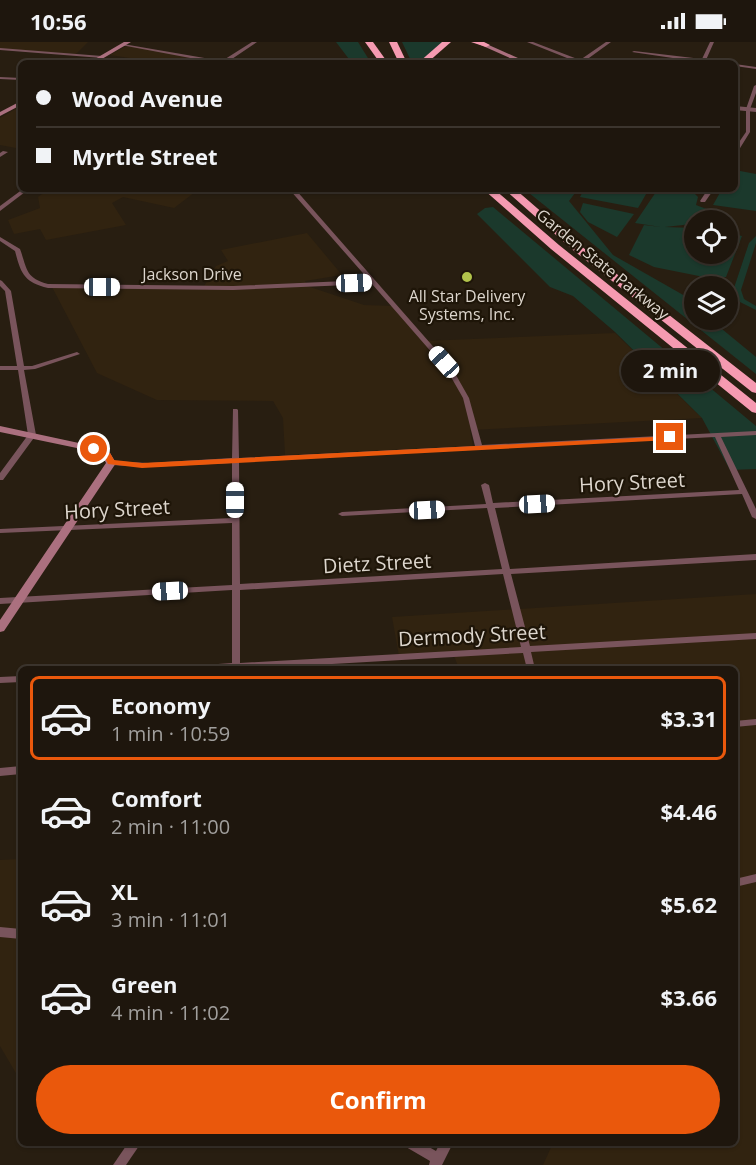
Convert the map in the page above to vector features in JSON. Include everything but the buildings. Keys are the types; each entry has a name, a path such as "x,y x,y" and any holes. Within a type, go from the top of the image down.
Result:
{"highway":[{"path":"369,42 383,60"},
{"path":"377,42 384,60"},
{"path":"393,42 402,60"},
{"path":"426,60 447,42"},
{"name":"Garden State Parkway","path":"491,192 555,247 756,409"},
{"name":"Garden State Parkway","path":"512,192 577,248 756,389"}],"main road":[{"path":"96,60 126,43"},
{"path":"482,44 504,60"},
{"path":"482,44 519,60"},
{"path":"0,114 18,105"},
{"path":"0,429 99,450 107,455 111,463 0,628"}],"street":[{"path":"228,60 255,42"},
{"path":"529,42 573,60"},
{"path":"584,60 609,42"},
{"path":"701,42 711,43 703,60"},
{"path":"126,43 208,60"},
{"path":"482,44 484,60"},
{"path":"1,50 102,57"},
{"path":"634,52 688,60"},
{"path":"738,65 756,68"},
{"path":"0,78 18,79"},
{"path":"738,147 748,132 756,86"},
{"path":"0,209 22,192"},
{"path":"295,192 458,381 469,405 479,447"},
{"path":"703,201 709,192"},
{"name":"Jackson Drive","path":"0,239 18,250 24,275 31,281 48,286 233,288 373,282"},
{"path":"0,282 8,291 32,436 0,478"},
{"path":"0,368 22,369 77,354"},
{"path":"235,410 236,666"},
{"path":"111,463 170,464 756,433"},
{"path":"717,435 756,517"},
{"path":"485,485 530,666"},
{"name":"Hory Street","path":"342,514 744,492"},
{"name":"Hory Street","path":"0,531 235,520"},
{"name":"Dietz Street","path":"0,601 756,557"},
{"name":"Dermody Street","path":"268,666 756,636"},
{"path":"0,680 18,679"},
{"path":"738,724 756,723"},
{"path":"0,772 18,770"},
{"path":"738,883 756,878"},
{"path":"0,932 18,934"},
{"path":"122,1164 133,1146"},
{"path":"414,1146 437,1162 445,1146"}],"shaded area":[{"path":"0,42 88,42 76,54 0,49"},
{"path":"128,45 210,60 127,60 130,58 110,55"},
{"path":"18,108 18,148 0,145 0,118"},
{"path":"45,192 195,192 174,208 123,197 112,203 126,225 46,240 40,229 14,234 8,220 40,208 38,197"},
{"path":"307,233 342,275 305,281 307,286 364,305 393,306 424,341 615,333 702,418 470,430 473,446 285,455 283,418 273,401 157,400 97,373 52,287 203,288 216,266 228,261 221,250"},
{"path":"756,594 756,1165 543,1165 552,1146 738,1146 738,666 458,666 453,653 399,656 392,617"},
{"path":"18,859 18,1077 0,1046 0,860"}],"green space":[{"path":"336,42 358,42 369,60 350,60"},
{"path":"402,42 443,42 423,60 411,60"},
{"path":"738,171 756,174 756,211 713,205 720,192 738,192"},
{"path":"528,192 576,192 569,201 613,255 684,295 684,317"},
{"path":"582,192 647,192 638,208 580,197"},
{"path":"656,192 693,192 698,197 696,205 709,210 684,210 684,225 665,227 684,228 684,264 731,264 726,276 699,276 654,267 629,255 644,225 661,227 635,223"},
{"path":"583,203 634,214 617,237 588,222 580,212"},
{"path":"493,207 756,426 756,469 730,470 702,418 615,332 573,296 550,287 477,214 485,208"},
{"path":"756,236 756,243 741,290 744,299 756,306 756,310 738,299 738,276 749,243"},
{"path":"701,330 723,330 756,357 756,374"}],"place":[{"name":"All Star Delivery Systems, Inc.","path":"467,277"}],"route":[{"path":"94,449 107,455 111,463 142,465 670,437"}]}
